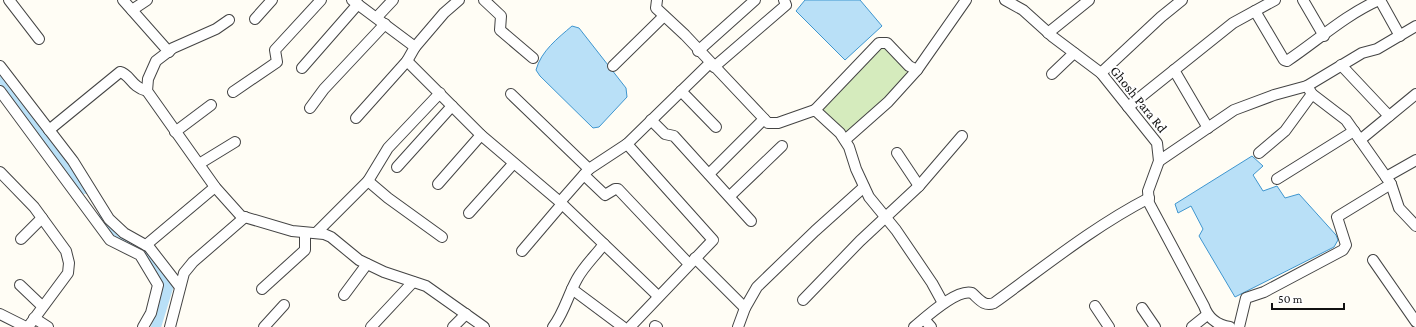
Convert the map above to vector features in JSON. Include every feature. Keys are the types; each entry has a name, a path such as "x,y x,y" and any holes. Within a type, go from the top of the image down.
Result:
{"street":[{"path":"9,0 39,39"},
{"path":"123,0 169,52"},
{"path":"132,10 147,0"},
{"path":"256,19 272,0"},
{"path":"233,92 277,62 275,50 321,0"},
{"path":"377,17 393,0"},
{"path":"356,118 407,61 415,47 444,13 459,0"},
{"path":"484,0 501,16 500,30 533,58"},
{"path":"657,0 656,8 685,35 698,51 768,123 778,123 814,110 878,44 887,44 909,66 917,70"},
{"path":"698,51 755,0"},
{"path":"522,251 587,172 627,144 681,91 786,5 784,0"},
{"path":"845,140 888,102 917,70 966,0"},
{"name":"Ghosh Para Rd","path":"1005,0 1023,10 1048,33 1101,73 1157,143 1159,161 1148,191 1149,198"},
{"path":"1048,33 1089,0"},
{"path":"1101,73 1161,17 1182,0"},
{"path":"1128,107 1232,23 1275,0"},
{"path":"1303,0 1324,36"},
{"path":"1255,11 1286,61 1324,36 1357,10 1382,1 1400,36"},
{"path":"302,68 355,2 415,47"},
{"path":"613,66 664,16"},
{"path":"229,20 216,30 173,48 156,61 148,79 148,91 215,188 241,216 292,231 316,233 331,237 359,260 384,272 426,286 484,327"},
{"path":"310,108 324,89 385,24"},
{"path":"1259,153 1286,131 1310,90 1341,65 1362,53 1378,49 1416,26"},
{"path":"1052,74 1074,53"},
{"path":"407,61 481,135 513,164 561,203 658,296"},
{"path":"1341,65 1389,116"},
{"path":"0,66 85,179 109,219 124,233 146,245 180,286"},
{"path":"1174,70 1208,128"},
{"path":"49,130 120,72 124,73 138,88 148,91"},
{"path":"1159,161 1234,110 1274,95 1310,90 1346,120 1389,181 1398,208 1416,226"},
{"path":"0,91 110,240 140,255 158,285 151,313 143,327"},
{"path":"681,91 716,127"},
{"path":"316,233 368,181 388,148 440,93"},
{"path":"511,94 587,172 605,195 615,189 618,189 692,261 744,308"},
{"path":"1360,140 1416,94"},
{"path":"175,132 211,105"},
{"path":"397,166 452,106"},
{"path":"814,110 840,133 850,147 856,169 869,197 886,218 932,283 943,303"},
{"path":"709,174 764,119"},
{"path":"651,120 665,134 674,136 751,220"},
{"path":"1277,179 1354,131"},
{"path":"438,184 481,135"},
{"path":"803,300 860,241 919,186 962,136"},
{"path":"199,164 235,142"},
{"path":"627,144 713,240 630,327"},
{"path":"730,196 782,146"},
{"path":"897,153 919,186"},
{"path":"1239,327 1246,298 1264,292 1343,250 1346,245 1338,220 1339,215 1389,181 1416,160"},
{"path":"469,213 513,164"},
{"path":"0,172 34,207 66,251 69,263 68,273 29,324"},
{"path":"368,181 388,198 442,237"},
{"path":"738,327 744,308 757,287 815,231 864,187"},
{"path":"146,245 215,188"},
{"path":"914,327 943,303 969,292 984,303 990,305 994,304 1057,256 1104,224 1149,198 1149,203 1201,299 1207,315 1215,322 1230,327"},
{"path":"170,327 184,273 193,262 245,217"},
{"path":"21,239 42,218"},
{"path":"262,289 305,250 305,233"},
{"path":"553,327 584,268 604,244"},
{"path":"1373,260 1416,322 1408,327"},
{"path":"344,295 368,264"},
{"path":"371,327 413,282"},
{"path":"20,285 42,306"},
{"path":"572,289 623,327"},
{"path":"264,327 284,305"},
{"path":"1095,306 1109,327"},
{"path":"1142,308 1155,327"},
{"path":"0,314 29,324 48,327"},
{"path":"453,327 466,314"},
{"path":"1192,327 1207,315"},
{"path":"924,319 932,327"}],"green space":[{"path":"887,47 909,72 878,105 847,132 844,132 824,113 823,110 882,48"}],"water":[{"path":"805,0 860,0 882,26 845,60 796,11"},
{"path":"572,26 579,28 626,88 627,97 599,127 593,128 540,76 536,70 538,63 546,51"},
{"path":"1252,156 1263,166 1253,175 1263,191 1277,186 1285,198 1299,194 1336,235 1338,240 1334,247 1235,297 1199,236 1203,229 1191,206 1178,213 1175,204"}],"waterway":[{"path":"0,76 85,189"},
{"path":"103,217 118,237 140,248 159,266 168,288 156,327"}]}
